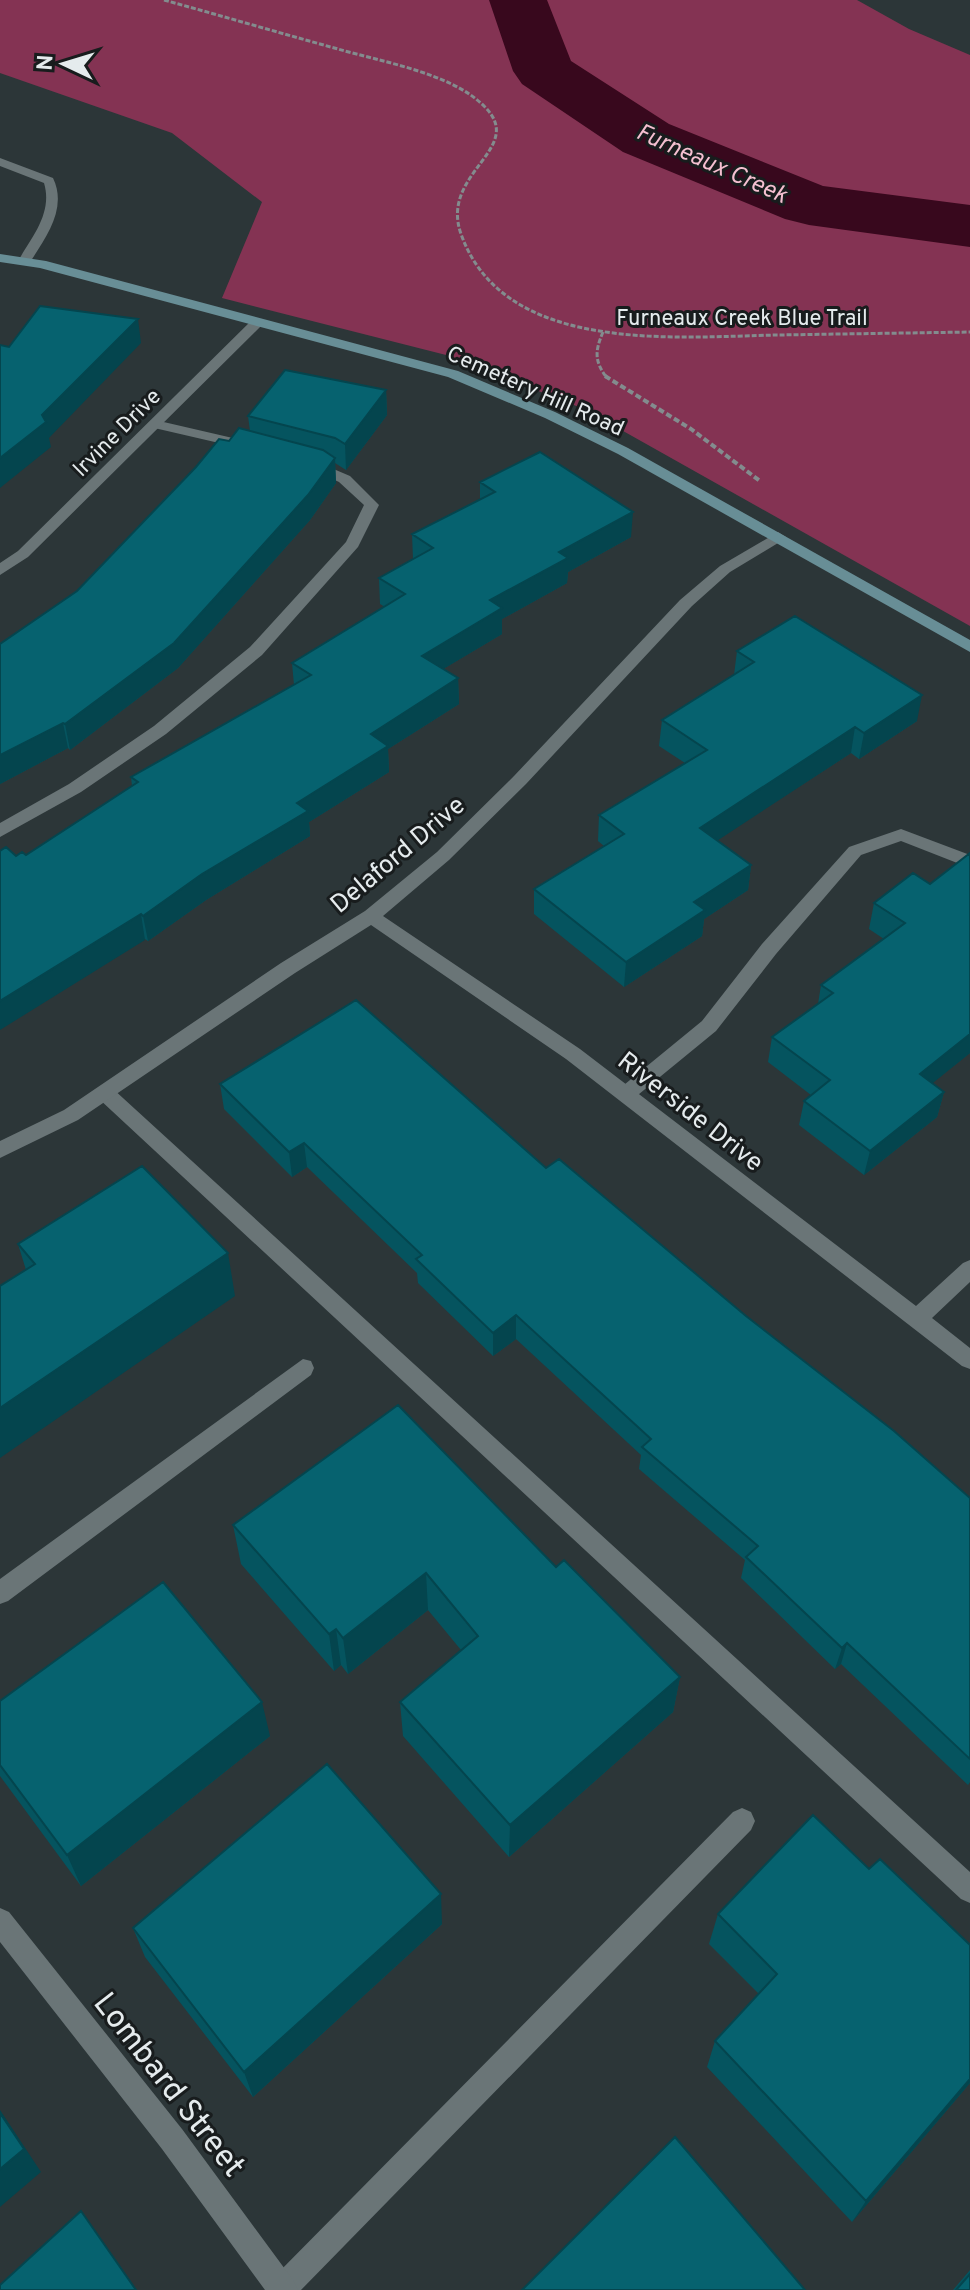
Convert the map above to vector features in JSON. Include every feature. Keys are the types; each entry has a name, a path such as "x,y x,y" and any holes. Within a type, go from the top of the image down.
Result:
{"street":[{"path":"0,162 49,181 54,192 53,210 24,261"},
{"name":"Cemetery Hill Road","path":"0,258 24,261 259,321 453,374 550,415 623,451 970,647"},
{"name":"Irvine Drive","path":"0,570 23,554 259,321"},
{"path":"155,424 260,449"},
{"path":"0,831 75,788 160,730 256,651 353,544 372,505 355,486 331,469 288,457"},
{"name":"Delaford Drive","path":"0,1150 71,1115 288,968 371,916 443,856 520,780 686,603 725,569 778,537"},
{"path":"626,1094 709,1026 769,949 855,851 901,835 970,862"},
{"name":"Riverside Drive","path":"371,916 573,1054 970,1360"},
{"path":"105,1093 970,1890"},
{"path":"918,1318 970,1269"},
{"path":"0,1593 303,1368"},
{"path":"283,2289 742,1821"},
{"name":"Lombard Street","path":"0,1921 172,2139 283,2289"}],"path":[{"name":"Furneaux Creek Blue Trail","path":"164,0 415,71 454,85 477,100 495,122 495,143 481,166 462,187 454,214 466,245 490,284 551,319 603,332 647,337 970,332"},
{"path":"603,332 596,350 597,365 608,380 691,429 769,487"}],"shaded area":[{"path":"0,0 857,0 909,29 970,55 970,626 584,409 450,356 222,298 262,202 172,133 0,73"}],"building":[{"path":"40,306 138,319 42,415 46,422 0,458 0,345 9,347"},
{"path":"285,370 386,390 345,444 335,438 248,416"},
{"path":"239,428 323,450 335,458 308,495 174,643 65,724 0,755 0,644 77,591 219,439 229,441"},
{"path":"540,452 633,512 559,552 568,558 490,600 502,608 422,656 458,678 371,734 388,746 297,803 308,811 202,874 143,916 141,914 0,1001 0,851 6,847 16,856 22,852 26,855 138,782 131,777 311,675 292,663 405,594 379,578 433,548 412,534 495,492 480,482"},
{"path":"795,616 922,695 864,733 855,727 700,828 751,865 694,902 705,910 626,962 534,889 624,834 599,815 707,750 662,720 754,662 737,651"},
{"path":"970,853 970,1034 920,1074 944,1092 870,1151 804,1101 830,1080 772,1037 833,993 821,985 905,923 874,903 913,873 930,884"},
{"path":"356,1000 546,1168 559,1159 746,1316 894,1431 970,1498 970,1759 847,1643 842,1648 746,1557 758,1546 642,1447 651,1439 516,1315 493,1333 416,1259 422,1255 304,1143 289,1152 220,1084"},
{"path":"142,1166 228,1253 0,1408 0,1286 35,1264 18,1244"},
{"path":"398,1405 556,1567 564,1560 680,1677 510,1825 400,1702 478,1636 426,1573 343,1638 336,1629 329,1634 233,1525"},
{"path":"163,1582 262,1702 67,1855 0,1765 0,1701"},
{"path":"327,1764 441,1894 244,2072 133,1928"},
{"path":"813,1815 869,1869 880,1859 970,1945 970,2079 866,2201 715,2041 777,1974 718,1914"},
{"path":"0,2113 24,2149 0,2169"},
{"path":"675,2137 805,2290 522,2290"},
{"path":"81,2211 136,2290 0,2290 0,2285"},
{"path":"970,2274 970,2290 956,2290"}],"waterway":[{"name":"Furneaux Creek","path":"518,0 544,71 646,138 809,205 970,226"}]}
